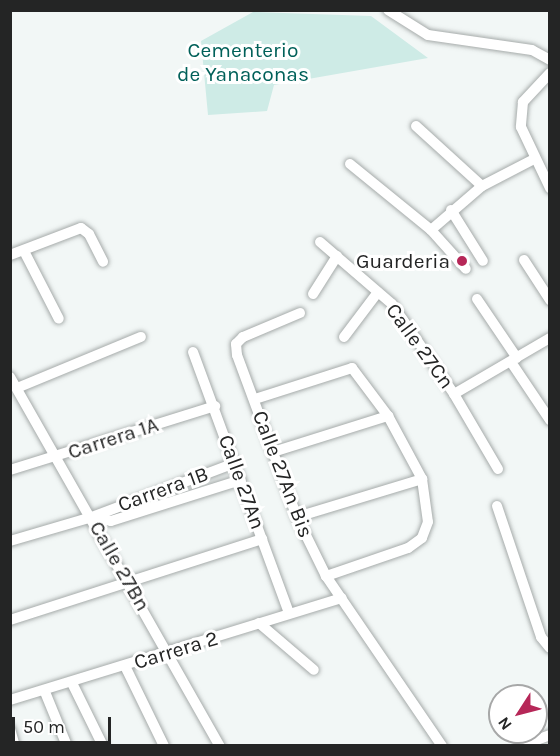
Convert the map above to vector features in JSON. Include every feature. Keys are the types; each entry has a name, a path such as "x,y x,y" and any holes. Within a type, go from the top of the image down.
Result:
{"street":[{"path":"388,10 428,35 532,50 549,60"},
{"path":"549,73 522,102 521,127 549,188"},
{"path":"416,126 482,186"},
{"path":"431,230 451,210 482,186 534,159"},
{"path":"350,164 431,230 466,269"},
{"path":"451,210 483,261"},
{"path":"10,255 81,228 89,234 103,262"},
{"name":"Calle 27Cn","path":"320,242 392,304 454,394 498,469"},
{"path":"24,251 59,319"},
{"path":"313,294 337,256"},
{"path":"524,260 549,300"},
{"path":"344,337 378,292"},
{"path":"477,299 549,420"},
{"name":"Calle 27An Bis","path":"300,313 236,344 297,517 326,576 342,598"},
{"path":"10,377 17,388 141,337"},
{"path":"454,394 549,338"},
{"name":"Calle 27An","path":"193,352 215,406 289,613"},
{"path":"255,399 352,368 388,416 422,479 428,522 422,538 408,548 326,576"},
{"name":"Calle 27Bn","path":"17,388 130,582 220,746"},
{"name":"Carrera 1A","path":"10,470 215,406"},
{"path":"273,452 388,416"},
{"name":"Carrera 1B","path":"10,542 92,517 236,464"},
{"path":"297,517 422,479"},
{"name":"Carrera 1B","path":"92,517 111,521 241,480"},
{"path":"497,506 541,637 549,648"},
{"path":"10,620 262,539"},
{"path":"342,598 442,746"},
{"name":"Carrera 2","path":"10,700 45,692 342,598"},
{"path":"259,623 314,670"},
{"path":"125,666 164,746"},
{"path":"72,683 103,746"},
{"path":"45,692 67,746"},
{"path":"10,729 15,746"},
{"path":"520,746 549,735"}],"green space":[{"name":"Cementerio de Yanaconas","path":"253,12 371,16 428,58 274,85 267,111 208,115 201,41"}],"place":[{"name":"Guarderia","path":"462,261"}]}
